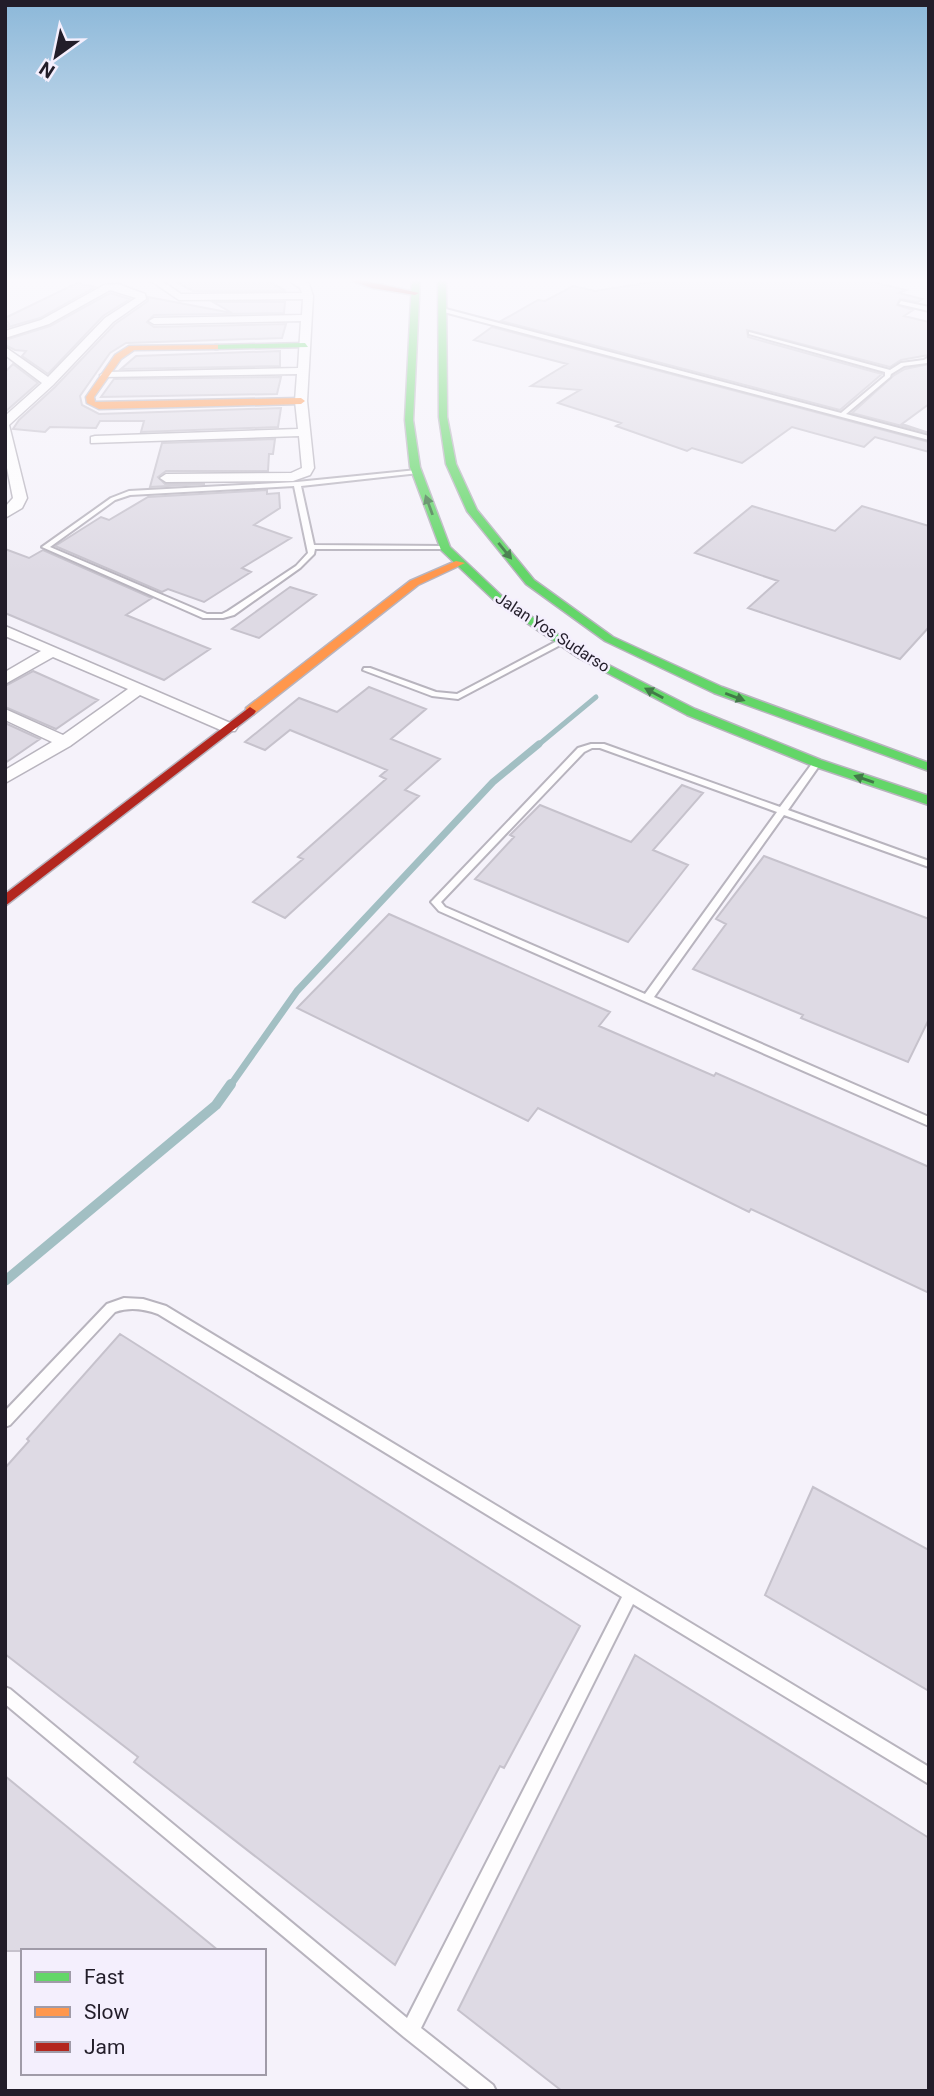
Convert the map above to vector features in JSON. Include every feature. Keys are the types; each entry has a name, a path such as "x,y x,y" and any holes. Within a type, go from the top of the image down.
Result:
{"main road":[{"path":"104,377 91,393 91,403 94,405 301,401"},
{"name":"Jalan Yos Sudarso","path":"411,377 409,420 417,472 445,548 500,600 583,656 691,712 817,763 929,801"},
{"name":"Jalan Yos Sudarso","path":"443,377 443,417 451,464 472,511 530,582 609,639 718,690 929,767"},
{"path":"5,901 414,583 460,563"},
{"path":"562,642 592,627"},
{"path":"817,763 838,736"}],"street":[{"path":"41,377 49,383"},
{"path":"5,514 18,505 20,498 5,426 55,377"},
{"path":"166,478 301,475 308,468 301,401 303,377"},
{"path":"95,440 304,432"},
{"path":"5,630 229,728"},
{"path":"5,679 52,651"},
{"path":"5,779 137,690"},
{"path":"5,714 64,741"}],"lane":[{"path":"693,377 929,438"},
{"path":"841,416 885,377"},
{"path":"298,484 311,547 309,558 232,613 206,616 45,547 113,499 129,493 298,484 417,472"},
{"path":"311,547 445,548"},
{"path":"368,670 435,694 458,697 562,642"},
{"path":"929,864 601,746 591,746 581,750 438,898 437,906 929,1122"},
{"path":"647,999 817,763"},
{"path":"5,1421 111,1308 126,1302 143,1303 162,1310 929,1776"},
{"path":"410,2031 631,1594"},
{"path":"5,1694 410,2031 487,2091"}],"building":[{"path":"5,377 30,377 38,383 5,412"},
{"path":"65,377 93,377 80,396 82,405 99,414 281,408 278,427 141,432 144,421 100,421 96,428 50,427 45,432 13,429 19,420"},
{"path":"281,377 277,394 101,397 114,379"},
{"path":"546,377 681,377 929,442 929,452 875,437 864,447 792,427 742,463 692,448 687,451 616,426 621,423 558,403 580,390 531,386"},
{"path":"714,377 879,377 840,410"},
{"path":"892,377 929,377 929,404 902,424 929,433 852,413"},
{"path":"275,439 273,454 269,454 268,471 166,471 158,477 165,484 205,484 150,487 162,443"},
{"path":"267,490 267,494 279,493 280,508 254,525 291,538 242,568 251,572 204,602 168,589 162,592 55,546 101,517 109,520 148,497"},
{"path":"752,506 835,531 862,506 929,526 929,627 900,659 748,608 778,581 695,553"},
{"path":"5,549 29,558 43,550 152,598 126,615 210,649 164,680 5,613"},
{"path":"290,587 316,595 259,638 232,629"},
{"path":"33,671 98,700 56,729 5,707 5,686"},
{"path":"369,687 426,709 391,739 440,759 405,790 419,796 285,918 253,902 303,859 298,857 386,779 380,776 387,770 290,730 265,750 245,742 299,698 337,712"},
{"path":"5,723 40,739 5,763"},
{"path":"682,785 703,793 653,850 688,865 628,942 475,879 514,837 510,835 540,805 631,842"},
{"path":"764,856 929,919 929,1019 908,1062 693,969 726,924 716,919"},
{"path":"389,914 610,1012 599,1026 714,1076 716,1073 929,1167 929,1293 751,1209 749,1212 538,1108 528,1121 297,1008"},
{"path":"120,1334 580,1626 504,1768 500,1766 395,1965 134,1762 138,1757 5,1654 5,1468 29,1441 27,1439"},
{"path":"813,1487 929,1550 929,1691 765,1595"},
{"path":"635,1655 929,1838 929,2091 562,2091 458,2010"},
{"path":"5,1776 217,1949 21,1949 5,1951"}],"waterway":[{"path":"537,746 596,697"},
{"path":"230,1086 297,991 493,782 539,744"},
{"path":"5,1281 216,1105 231,1084"}],"traffic: fast":[{"path":"411,377 409,420 415,467 445,548 500,600 583,656 691,712 817,763 929,801"},
{"path":"443,377 443,417 451,464 472,511 530,582 609,639 718,690 929,767"}],"traffic: slow":[{"path":"104,377 90,397 91,403 99,406 301,401"},
{"path":"250,711 414,583 460,563"}],"traffic: jam":[{"path":"5,901 250,711"}]}
